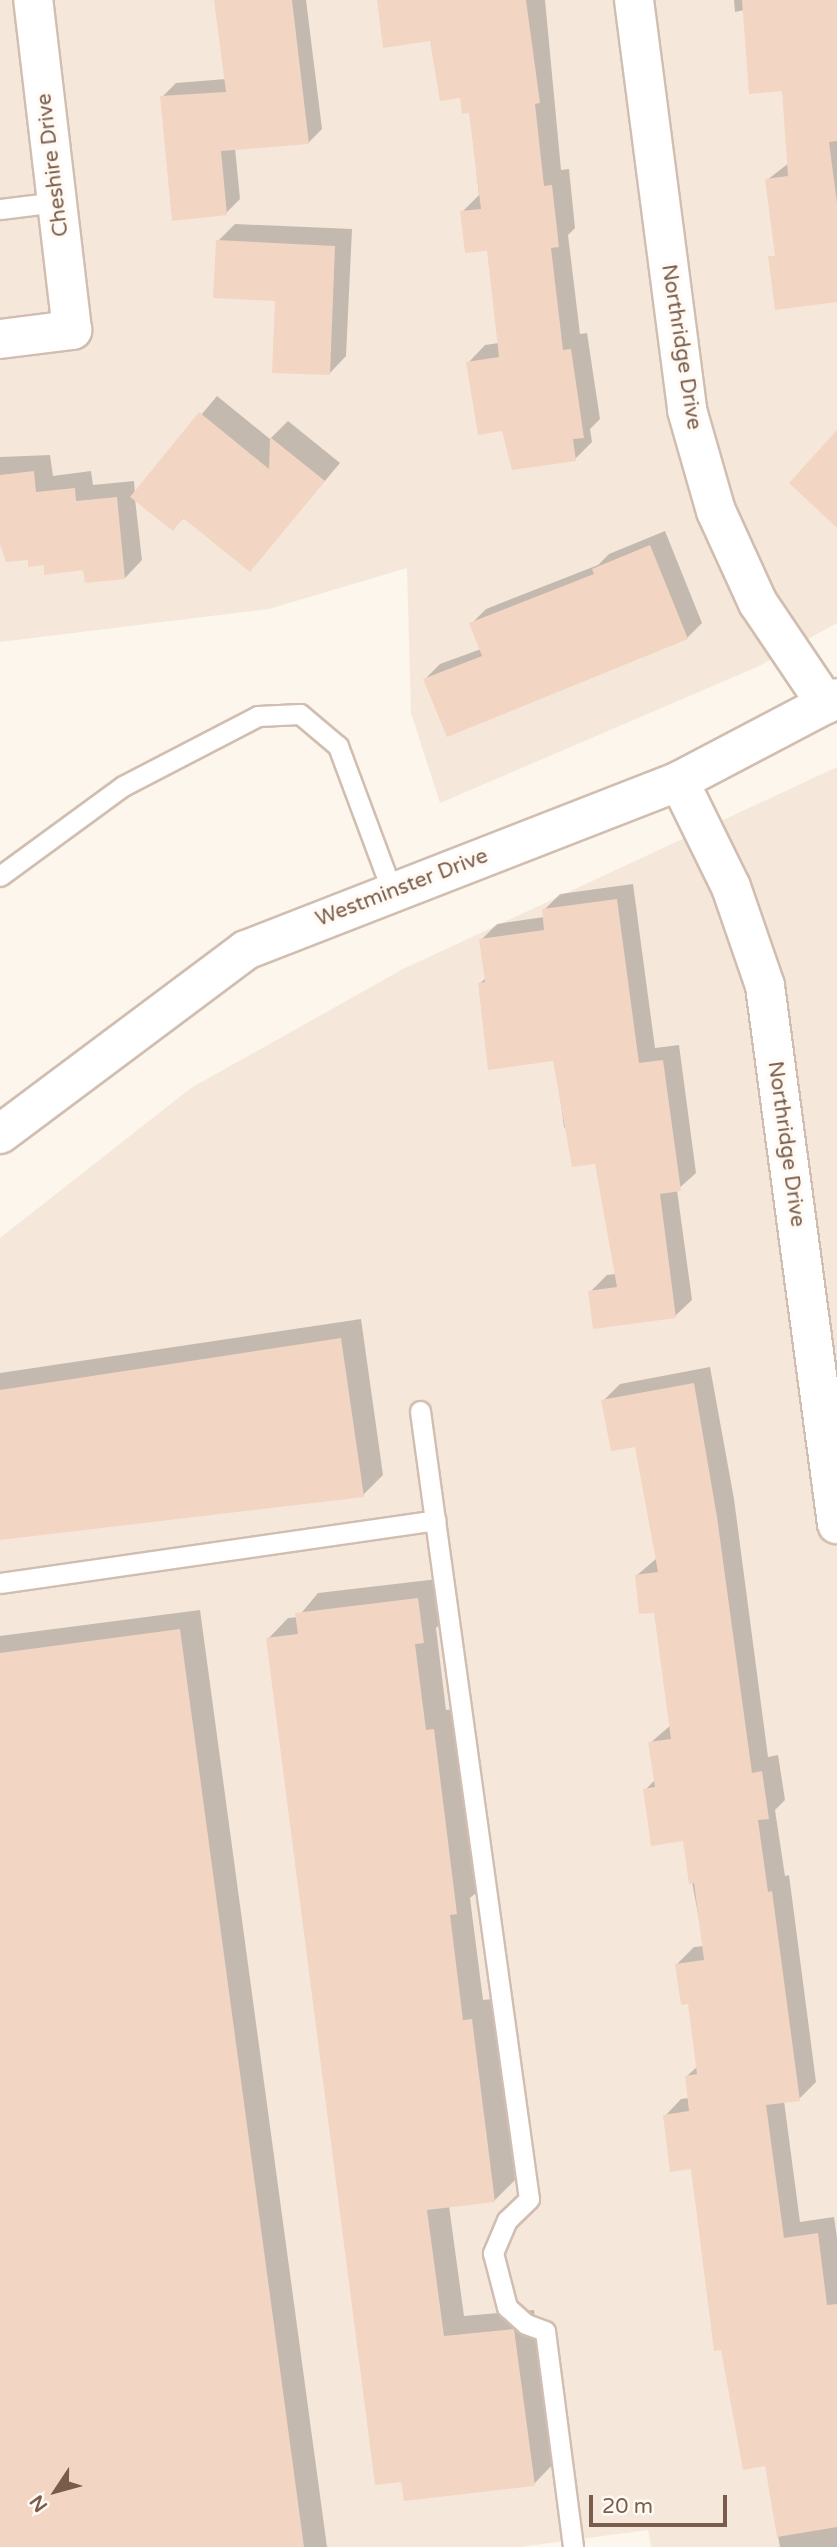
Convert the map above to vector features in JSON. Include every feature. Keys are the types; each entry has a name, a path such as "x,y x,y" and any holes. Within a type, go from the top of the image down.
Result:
{"street":[{"name":"Cheshire Drive","path":"0,339 72,330 33,0"},
{"name":"Northridge Drive","path":"634,0 687,410 716,511 758,603 832,701"},
{"name":"Westminster Drive","path":"0,1134 246,950 679,781 832,701"},
{"name":"Northridge Drive","path":"679,781 731,887 765,986 837,1524"}],"lane":[{"path":"0,209 57,202"},
{"path":"0,876 123,786 258,716 300,715 338,746 392,891"},
{"path":"420,1411 528,2199 507,2220 494,2253 507,2307 526,2324 545,2332 573,2547"},
{"path":"0,1583 435,1520"}],"shaded area":[{"path":"0,0 837,0 837,623 757,667 440,803 411,713 407,568 269,609 0,642"},
{"path":"837,767 837,2547 651,2547 648,2530 520,2547 0,2547 0,1238 191,1088 403,969"}],"building":[{"path":"214,0 292,0 309,144 221,151 227,215 172,221 160,96 226,92"},
{"path":"377,0 526,0 540,103 535,104 544,186 552,185 559,247 551,248 563,350 571,349 584,438 573,439 576,461 512,470 502,431 478,435 466,362 499,357 487,251 465,253 460,211 481,209 469,113 462,114 460,98 440,101 430,41 383,48"},
{"path":"742,0 837,0 837,141 829,142 837,203 837,302 775,310 768,256 775,256 765,179 788,176 782,91 749,94"},
{"path":"216,240 335,246 330,375 272,373 275,301 213,298"},
{"path":"199,412 269,469 270,437 325,481 250,572 183,518 173,531 130,497"},
{"path":"837,430 837,528 789,483"},
{"path":"34,471 36,492 75,488 76,501 117,497 125,579 85,583 83,570 44,575 44,565 28,567 28,560 6,562 0,544 0,475"},
{"path":"650,545 688,639 447,737 423,679 482,656 469,623 594,574 592,569"},
{"path":"617,899 639,1063 663,1060 681,1191 660,1194 676,1318 593,1329 588,1291 617,1287 595,1164 572,1167 553,1061 488,1070 478,983 485,982 479,939 544,930 542,909"},
{"path":"341,1338 364,1497 0,1540 0,1390"},
{"path":"694,1383 717,1517 752,1773 762,1771 769,1819 758,1820 768,1892 772,1891 800,2101 766,2105 784,2238 818,2233 827,2305 837,2304 837,2527 777,2537 765,2466 743,2470 721,2350 714,2351 691,2169 670,2172 663,2115 689,2111 685,2076 697,2074 688,2004 681,2005 675,1964 704,1960 694,1883 689,1884 683,1841 651,1846 643,1789 655,1787 648,1742 671,1739 654,1613 639,1614 635,1575 658,1572 635,1447 611,1451 601,1400"},
{"path":"418,1598 424,1643 415,1644 426,1730 434,1729 457,1914 450,1915 463,2020 472,2019 495,2202 427,2210 444,2336 514,2329 535,2486 404,2501 401,2482 375,2485 266,1638 298,1634 295,1613"},
{"path":"180,1629 304,2547 0,2547 0,1653"}]}
